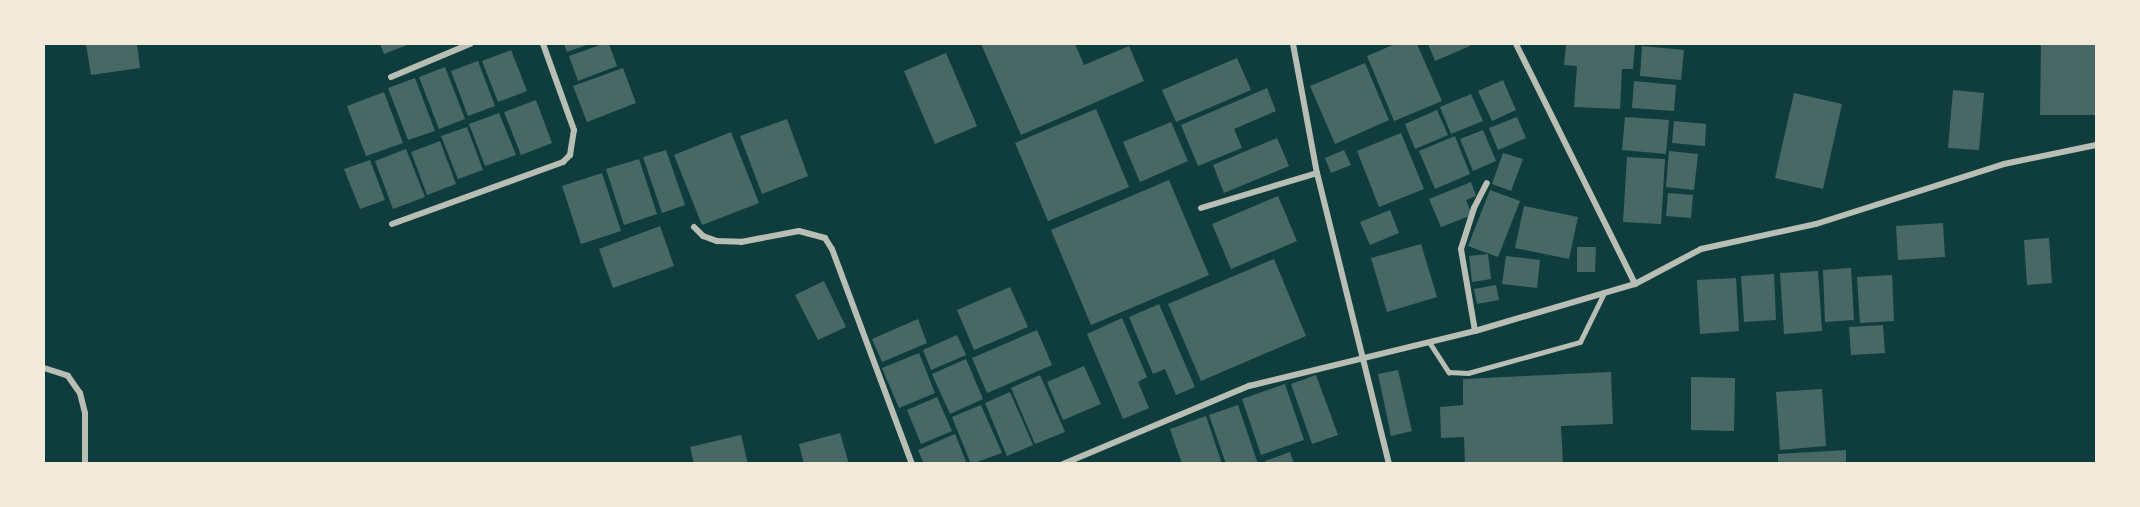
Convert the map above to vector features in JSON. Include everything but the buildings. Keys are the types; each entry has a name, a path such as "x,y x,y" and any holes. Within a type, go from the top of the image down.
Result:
{"street":[{"path":"391,77 470,44"},
{"path":"393,224 563,162 570,155 574,130 543,44"},
{"path":"1293,44 1317,172 1360,358 1389,464"},
{"path":"1516,44 1635,284"},
{"path":"1063,464 1249,386 1360,358 1430,344 1635,284 1701,249 1816,224 2004,164 2097,145"},
{"path":"1201,208 1317,172"},
{"path":"1475,331 1461,249 1474,208 1487,183"},
{"path":"694,227 703,236 717,241 741,242 799,231 825,238 832,249 912,464"},
{"path":"44,368 68,376 80,393 85,413 86,464"}],"lane":[{"path":"1430,344 1449,372 1468,373 1571,345 1580,342 1604,293"}]}
